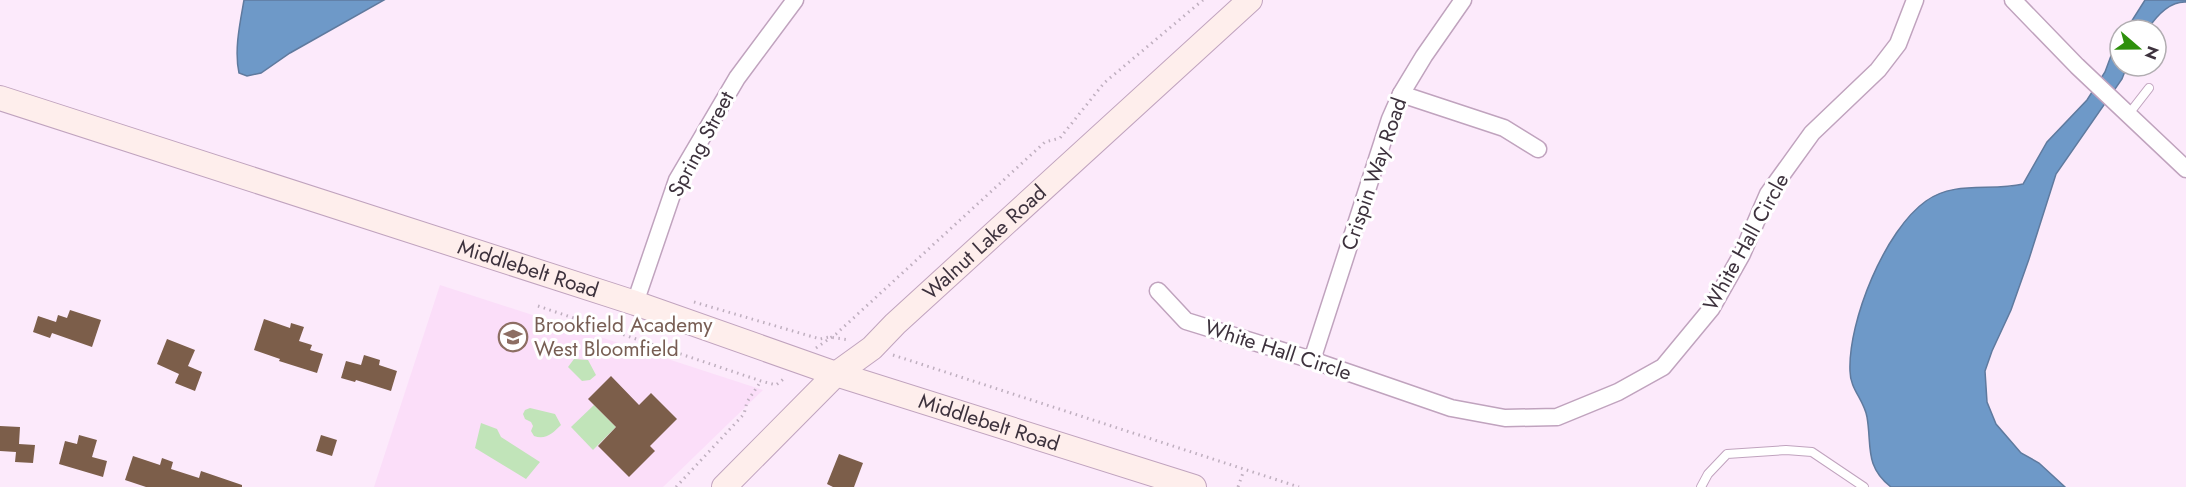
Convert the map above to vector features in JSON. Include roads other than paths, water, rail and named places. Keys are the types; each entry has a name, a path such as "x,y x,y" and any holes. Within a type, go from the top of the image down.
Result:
{"street":[{"name":"Spring Street","path":"635,303 677,180 737,78 795,0"},
{"name":"Walnut Lake Road","path":"724,487 836,374 872,348 1250,0"},
{"name":"Crispin Way Road","path":"1312,360 1390,119 1401,94 1424,56 1463,0"},
{"name":"White Hall Circle","path":"1158,291 1186,321 1312,360 1451,408 1505,418 1557,417 1617,392 1663,367 1711,309 1742,255 1768,194 1812,133 1878,70 1898,44 1915,0"},
{"path":"2013,0 2094,83 2186,169"},
{"path":"1401,94 1504,128 1538,149"},
{"name":"Middlebelt Road","path":"0,98 635,303 802,363 1194,487"}],"lane":[{"path":"2128,115 2149,88"},
{"path":"1701,487 1708,474 1727,454 1786,450 1812,452 1864,487"}],"water":[{"path":"244,0 384,0 290,53 261,73 247,76 239,73 237,55"},
{"path":"2145,0 2186,0 2186,2 2168,7 2156,18 2134,18"},
{"path":"2108,64 2108,78 2122,78 2056,174 2011,310 1985,371 1987,402 1996,424 2021,453 2039,463 2065,487 1891,487 1882,479 1873,463 1867,417 1852,383 1850,371 1855,327 1862,303 1883,254 1911,215 1926,201 1937,195 1961,189 2023,184 2047,142 2087,100"}],"place":[{"name":"Brookfield Academy West Bloomfield","path":"513,337"}]}
